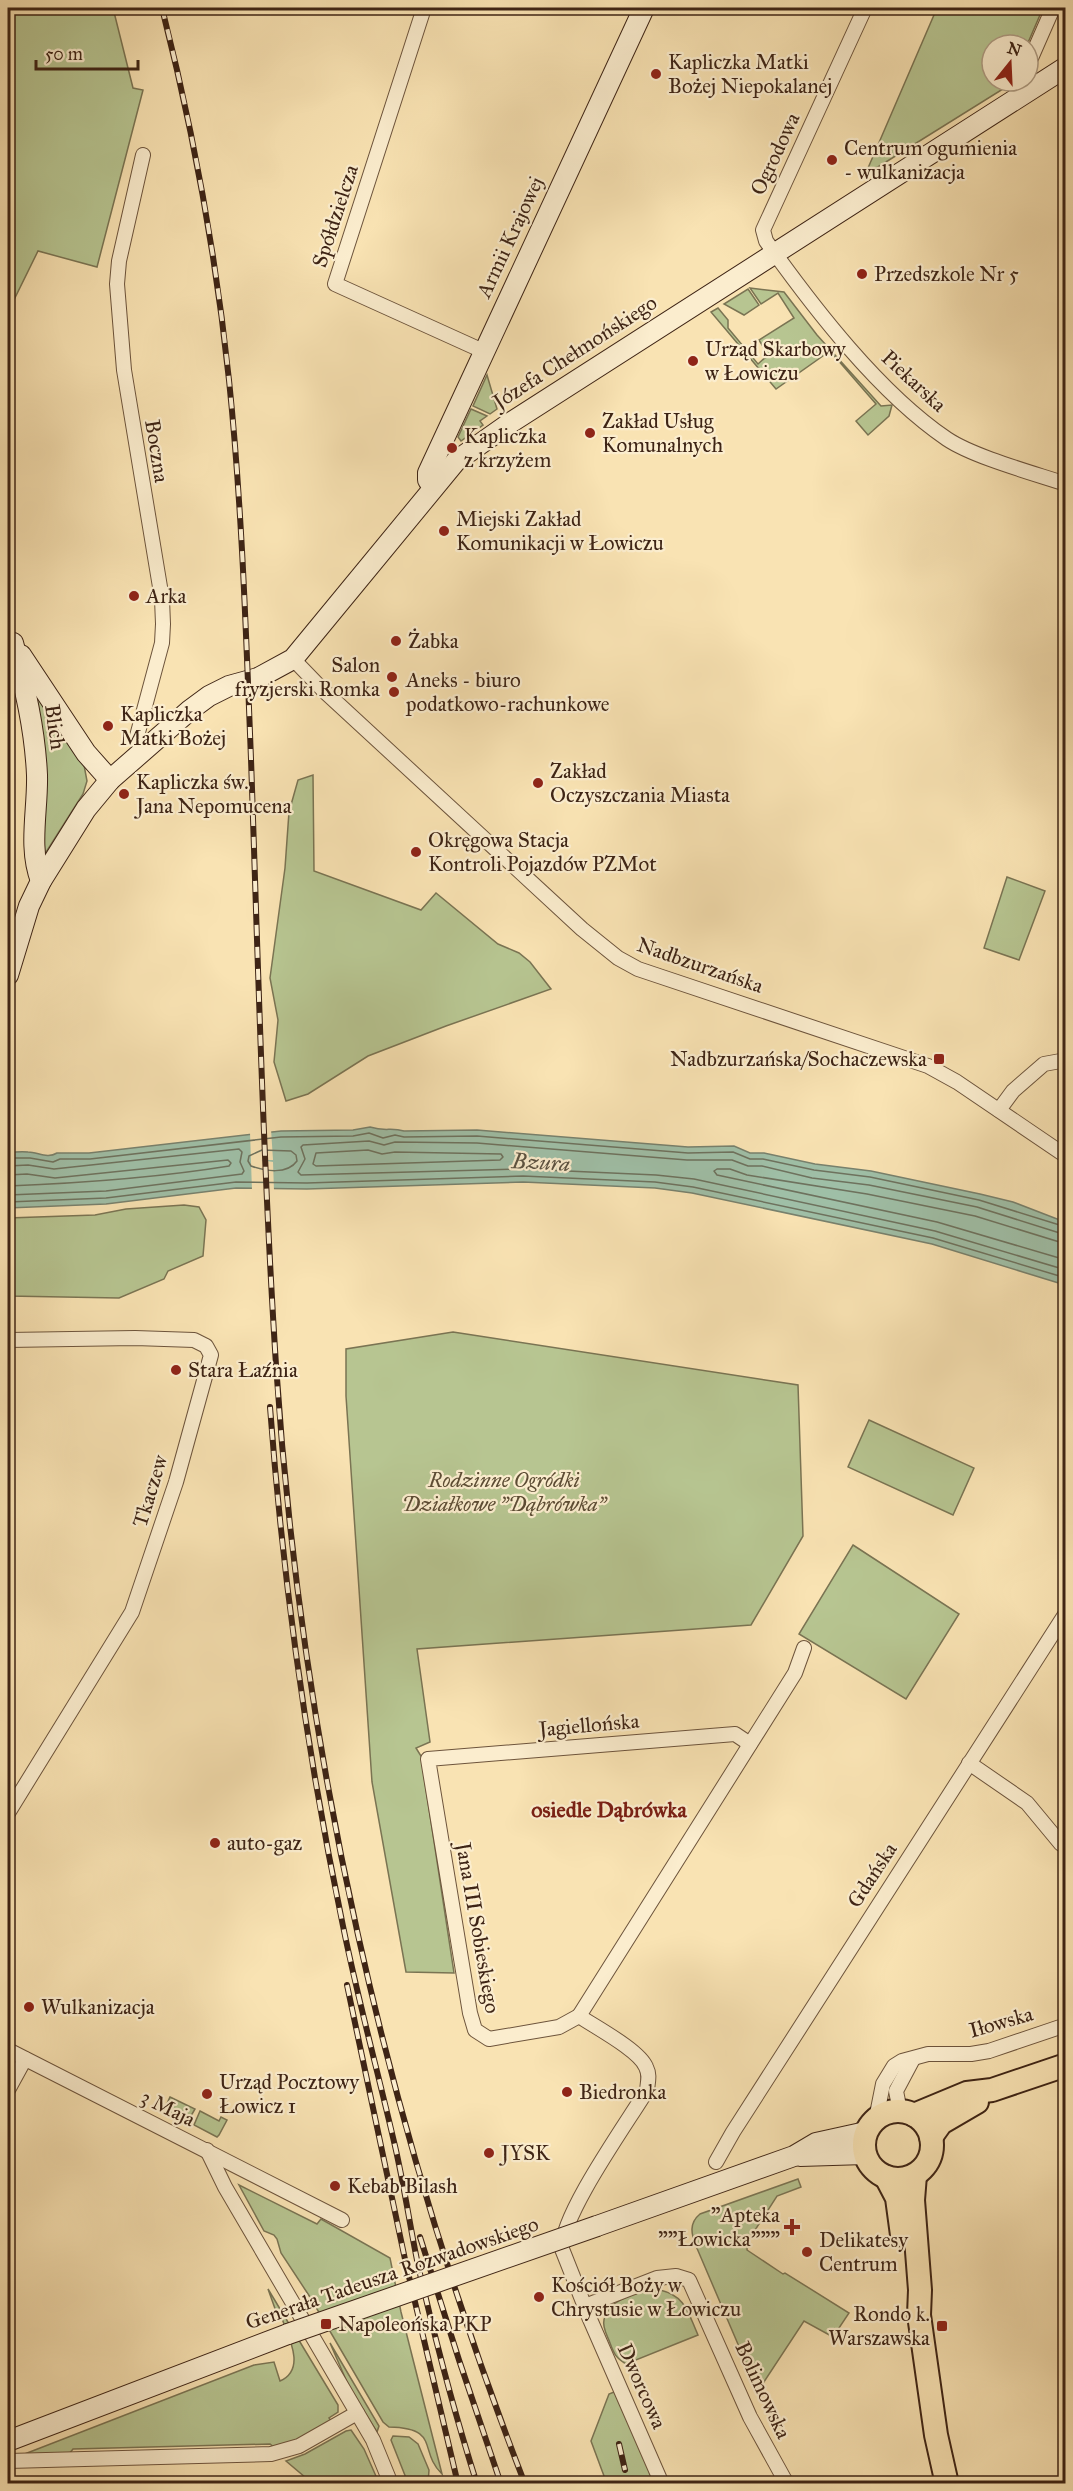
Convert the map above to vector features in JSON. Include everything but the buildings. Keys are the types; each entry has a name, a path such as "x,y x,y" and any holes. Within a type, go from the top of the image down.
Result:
{"main road":[{"path":"907,2113 922,2121 931,2137 932,2146 927,2163 915,2175 896,2179 886,2177 872,2168 869,2135 891,2112 907,2113 967,2092 992,2090 1065,2065"},
{"path":"931,2137 941,2123 983,2098 992,2090"},
{"path":"915,2175 913,2200 920,2281 919,2315"},
{"path":"886,2177 897,2199 908,2275 919,2315 936,2435 946,2484"}],"street":[{"name":"Spółdzielcza","path":"424,8 335,284 483,351"},
{"name":"Armii Krajowej","path":"433,487 428,480 428,473 644,8"},
{"name":"Ogrodowa","path":"774,253 766,241 763,230 865,8"},
{"path":"1040,38 1053,8"},
{"name":"Józefa Chełmońskiego","path":"1040,79 1065,67"},
{"name":"Józefa Chełmońskiego","path":"8,975 29,906 41,881 69,834 110,780 190,710 216,691 258,678 293,659 456,461 497,431 774,253 1014,93"},
{"name":"Boczna","path":"143,155 119,261 117,284 124,370 162,608 162,643 137,736 146,748"},
{"name":"Piekarska","path":"774,253 830,326 869,368 908,407 948,440 1065,484"},
{"name":"Blich","path":"10,640 31,683 110,780"},
{"name":"Nadbzurzańska","path":"293,659 322,689 565,913 618,958 638,969 661,977 922,1063 950,1077 1065,1156"},
{"name":"Blich","path":"31,683 37,806 34,847 35,864 41,881"},
{"path":"999,1110 1013,1091 1044,1064 1065,1060"},
{"name":"Tkaczew","path":"8,1340 135,1338 194,1340 206,1346 211,1355 176,1482 132,1612 8,1813"},
{"name":"Gdańska","path":"716,2162 1065,1613"},
{"path":"579,2016 795,1673 804,1648"},
{"name":"Jagiellońska","path":"428,1759 735,1734 750,1744"},
{"name":"Jana III Sobieskiego","path":"428,1759 470,2013 475,2030 489,2039 559,2027 579,2016"},
{"path":"969,1763 1027,1803 1064,1845"},
{"name":"Dworcowa","path":"579,2016 634,2054 645,2064 649,2077 647,2090 582,2195 562,2240 565,2258 662,2484"},
{"name":"Iłowska","path":"869,2135 880,2090 894,2066 902,2061 928,2054 971,2054 989,2051 1065,2025"},
{"name":"3 Maja","path":"8,2050 342,2220"},
{"path":"8,2090 25,2059"},
{"path":"907,2113 896,2091 913,2059"},
{"name":"Generała Tadeusza Rozwadowskiego","path":"8,2441 288,2334 794,2156 816,2143 869,2135"},
{"path":"207,2150 225,2187 377,2448 391,2484"},
{"name":"Bolimowska","path":"585,2306 657,2278 676,2276 689,2280 750,2416 787,2484"},
{"path":"8,2461 271,2454 299,2446 357,2413"}],"green space":[{"path":"8,8 113,8 133,88 143,90 97,267 38,251 8,312"},
{"path":"937,8 1043,8 1032,33 980,33 980,93 997,93 865,175"},
{"path":"750,288 784,292 817,335 881,406 892,405 889,416 868,435 856,421 876,404 830,351 776,389 711,312 718,308 728,320 728,328 758,364 768,355 759,340 794,318 778,293 761,304"},
{"path":"748,289 759,305 744,315 724,304"},
{"path":"487,375 497,409 490,414 473,406"},
{"path":"471,409 487,416 480,421 483,425 461,441 458,437"},
{"path":"35,692 84,765 87,781 83,794 43,857 46,767"},
{"path":"313,775 314,871 421,910 436,893 498,944 519,953 530,962 551,989 368,1056 308,1094 286,1101 274,1062 278,1020 270,978 285,868 289,812 298,780"},
{"path":"1007,877 1045,891 1019,960 984,948"},
{"path":"184,1205 199,1207 206,1220 203,1256 168,1271 164,1279 119,1298 8,1296 8,1218 95,1215 126,1209"},
{"name":"Rodzinne Ogródki Działkowe \"Dąbrówka\"","path":"453,1332 798,1385 803,1536 751,1625 417,1649 430,1742 416,1748 421,1756 454,1973 406,1972 372,1782 346,1396 346,1349"},
{"path":"869,1420 974,1468 953,1515 848,1467"},
{"path":"853,1545 959,1614 906,1699 799,1634"},
{"path":"170,2097 195,2109 188,2121 164,2110"},
{"path":"200,2111 219,2121 221,2117 227,2120 217,2137 194,2125"},
{"path":"798,2179 801,2187 777,2196 748,2241 747,2250 849,2313 833,2337 804,2321 758,2391 696,2246 692,2233 693,2225 700,2214"},
{"path":"239,2185 317,2224 321,2219 390,2258 401,2312 442,2474 435,2465 422,2436 405,2428 389,2427 383,2422 310,2297 281,2253 277,2239 274,2235 264,2231"},
{"path":"268,2289 338,2405 338,2412 329,2418 332,2422 296,2442 275,2448 270,2444 73,2449 69,2454 22,2455 254,2365 274,2362 280,2381 288,2376 293,2369 294,2360 291,2342 281,2316 278,2317"},
{"path":"660,2290 676,2296 681,2301 698,2335 626,2364 616,2355 605,2331 604,2323 607,2313 611,2306 626,2297"},
{"path":"330,2343 379,2426 377,2432 350,2389"},
{"path":"616,2392 655,2483 607,2484 591,2441 609,2394"},
{"path":"351,2430 364,2449 379,2483 312,2483 286,2461 305,2454"},
{"path":"393,2436 409,2437 418,2444 429,2470 428,2483 408,2483 391,2440"}],"water":[{"name":"Bzura","path":"370,1127 404,1131 477,1130 688,1147 734,1146 750,1153 764,1153 815,1164 871,1171 980,1194 1013,1202 1065,1222 1065,1285 932,1244 692,1193 655,1188 523,1182 307,1189 236,1188 106,1204 8,1208 8,1153 32,1152 53,1155 89,1153 281,1131 353,1130"}],"pier":[{"path":"271,1129 273,1160 261,1160 273,1162 274,1191 252,1191 250,1132"}],"railway":[{"path":"162,8 184,100 210,240 229,380 245,617 271,1289 288,1508 306,1651 329,1793 358,1934 392,2074 431,2212 475,2349 525,2484"},
{"path":"270,1407 289,1602 318,1797 330,1861 355,1981 398,2161 424,2293 477,2484"},
{"path":"347,1985 406,2264 458,2484"},
{"path":"420,2237 501,2484"},
{"path":"619,2444 625,2470"}],"place":[{"name":"Kapliczka Matki Bożej Niepokalanej","path":"656,74"},
{"name":"Centrum ogumienia - wulkanizacja","path":"832,160"},
{"name":"Przedszkole Nr 5","path":"862,274"},
{"name":"Urząd Skarbowy w Łowiczu","path":"693,361"},
{"name":"Zakład Usług Komunalnych","path":"590,433"},
{"name":"Kapliczka z krzyżem","path":"452,448"},
{"name":"Miejski Zakład Komunikacji w Łowiczu","path":"444,531"},
{"name":"Arka","path":"134,596"},
{"name":"Żabka","path":"396,641"},
{"name":"Salon fryzjerski Romka","path":"392,677"},
{"name":"Aneks - biuro podatkowo-rachunkowe","path":"394,692"},
{"name":"Kapliczka Matki Bożej","path":"108,726"},
{"name":"Zakład Oczyszczania Miasta","path":"538,783"},
{"name":"Kapliczka św. Jana Nepomucena","path":"124,794"},
{"name":"Okręgowa Stacja Kontroli Pojazdów PZMot","path":"416,852"},
{"name":"Nadbzurzańska/Sochaczewska","path":"939,1059"},
{"name":"Stara Łaźnia","path":"176,1370"},
{"name":"auto-gaz","path":"215,1843"},
{"name":"Wulkanizacja","path":"29,2007"},
{"name":"Biedronka","path":"567,2092"},
{"name":"Urząd Pocztowy Łowicz 1","path":"207,2094"},
{"name":"JYSK","path":"489,2153"},
{"name":"Kebab Bilash","path":"335,2186"},
{"name":"\"Apteka \"\"Łowicka\"\"\"","path":"792,2227"},
{"name":"Delikatesy Centrum","path":"807,2252"},
{"name":"Kościół Boży w Chrystusie w Łowiczu","path":"539,2297"},
{"name":"Napoleońska PKP","path":"326,2324"},
{"name":"Rondo k. Warszawska","path":"942,2326"}],"district":[{"name":"osiedle Dąbrówka","path":"609,1809"}]}
